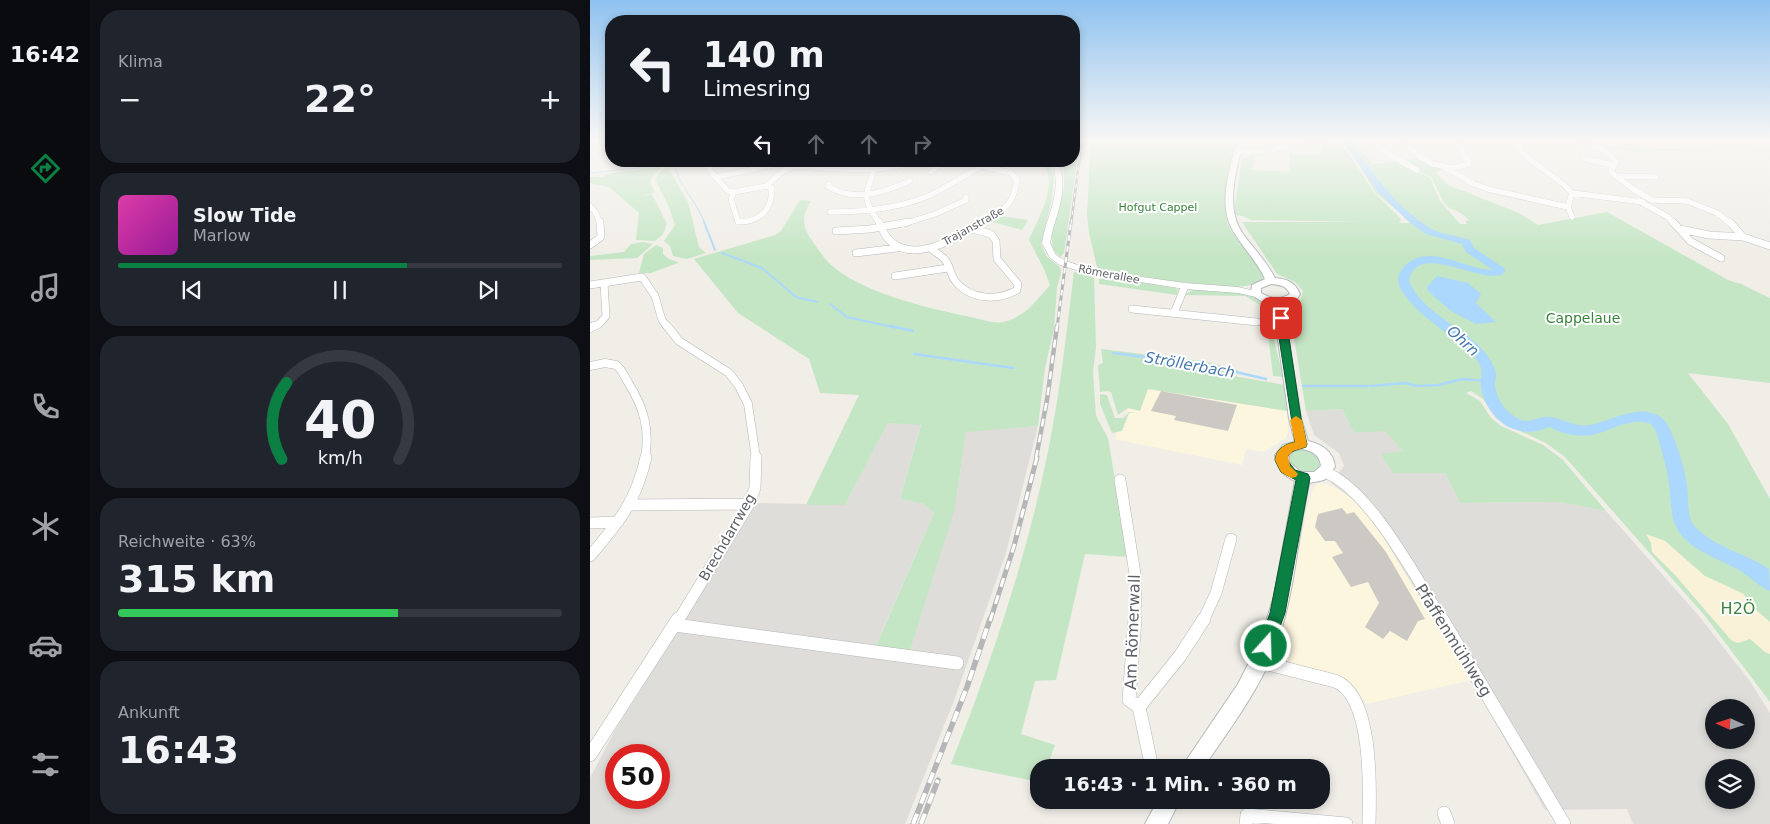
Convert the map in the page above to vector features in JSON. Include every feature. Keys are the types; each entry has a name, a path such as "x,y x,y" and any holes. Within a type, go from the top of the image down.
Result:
{"main road":[{"path":"1233,178 1229,217 1236,231 1256,255 1271,281"},
{"path":"1271,281 1288,284 1295,290 1293,297 1278,302 1265,300 1256,291 1262,283 1271,281"},
{"path":"1278,302 1296,418 1302,444"},
{"path":"1302,444 1317,448 1323,452 1329,462 1325,472 1316,477 1303,478 1290,473 1281,460 1282,455 1289,447 1302,444"},
{"path":"1197,759 1226,718 1260,662 1278,613 1303,478"}],"street":[{"path":"717,178 728,191 734,192 766,186 772,188 772,197 763,215 758,220 738,222 731,199 734,192"},
{"path":"766,186 775,178"},
{"path":"871,178 866,194 868,207 880,224 880,229 887,239 897,248"},
{"path":"830,212 871,211 898,206 925,197 956,178"},
{"name":"Trajanstraße","path":"897,248 917,250 931,248 972,229 1007,207 1016,190 1016,178"},
{"name":"Römerallee","path":"1059,178 1060,191 1046,243 1053,256 1072,267 1092,272 1185,286 1256,291"},
{"path":"1464,178 1474,184 1505,193 1568,207"},
{"path":"1559,178 1564,182 1572,193 1639,202 1652,200 1693,202 1721,215 1744,237"},
{"path":"1619,178 1652,200"},
{"path":"830,184 828,186 831,189 840,193 866,194 890,190 910,181"},
{"path":"1505,193 1510,188"},
{"path":"1572,193 1568,207 1572,217"},
{"path":"836,231 880,229 914,222 949,210 966,200 966,198"},
{"path":"1639,202 1668,217 1690,241 1721,258"},
{"path":"590,206 599,218 601,227 598,241 590,245"},
{"path":"931,248 934,253 947,262 948,268 956,282 964,290 980,296 997,298 1008,296 1018,290 1018,284 997,259 996,241 991,234 972,229"},
{"path":"1680,230 1709,235 1744,237 1770,246"},
{"path":"856,253 897,248"},
{"path":"895,276 948,268"},
{"name":"Brechdarrweg","path":"590,756 675,625 749,504 755,488 756,454 748,404 739,386 729,373 679,341 662,320 655,296 642,277 604,283"},
{"path":"590,285 604,283 606,316 600,324 590,328"},
{"path":"1174,313 1185,286"},
{"path":"1132,308 1257,322"},
{"path":"590,366 609,363 619,367 639,402 647,425 646,448 641,473 630,505 590,556"},
{"name":"Pfaffenmühlweg","path":"1325,472 1337,477 1360,497 1388,534 1464,654 1564,824"},
{"path":"1120,480 1132,553"},
{"path":"630,505 749,504"},
{"path":"590,523 618,522"},
{"name":"Am Römerwall","path":"1139,707 1178,658 1202,622 1214,594 1231,539"},
{"name":"Am Römerwall","path":"1132,553 1136,583 1135,628 1129,700 1139,707 1150,759"},
{"path":"675,625 957,664"},
{"path":"1260,662 1273,667 1336,682 1347,687 1355,698 1365,731 1369,824"},
{"path":"1246,819 1346,824"}],"shaded area":[{"path":"1148,389 1288,411 1288,433 1285,439 1263,452 1246,449 1242,465 1114,439 1130,406"},
{"path":"1342,409 1354,433 1385,430 1404,452 1445,473 1460,503 1559,502 1606,511 1699,616 1749,680 1770,713 1770,824 1633,824 1627,809 1545,810 1471,680 1382,535 1357,502 1331,483 1344,466 1339,453 1314,435 1306,411"},
{"path":"888,423 921,424 900,499 924,504 934,513 875,647 955,508 966,431 1038,426 1006,553 955,698 905,824 590,824 590,778 605,749 605,809 670,809 670,744 608,744 757,503 845,505"},
{"path":"1322,483 1336,488 1357,502 1382,535 1471,680 1366,704 1356,688 1343,679 1275,660 1309,500 1313,489 1317,484"}],"green space":[{"path":"590,178 652,178 650,183 655,192 638,197 652,194 667,224 663,234 655,241 636,240 639,213 609,187 590,183"},
{"path":"674,178 688,202 699,247 706,253 687,259 673,256 670,246 664,241 675,225 669,207 655,179"},
{"path":"1054,178 1052,199 1041,244 1047,257 1060,267 1061,273 1057,287 1054,329 1045,368 1038,426 966,432 955,508 909,653 875,648 934,513 924,504 900,499 921,425 888,423 845,505 806,505 859,395 820,393 809,359 738,313 694,259 775,235 781,231 800,200 811,201 804,217 807,232 829,263 842,273 875,290 913,303 985,320 1003,322 1011,320 1024,312 1050,285 1029,240 1046,200 1049,179"},
{"path":"1064,178 1075,178 1064,253 1060,257 1053,249 1051,234 1064,190"},
{"name":"Hofgut Cappel","path":"1089,178 1229,178 1226,197 1227,219 1230,228 1264,275 1262,281 1249,285 1230,287 1208,286 1158,281 1098,271 1089,233 1087,214"},
{"path":"1239,178 1365,178 1373,191 1400,218 1401,221 1398,223 1412,223 1375,192 1367,178 1430,178 1440,201 1460,224 1467,224 1465,221 1469,220 1459,212 1449,208 1443,201 1432,178 1441,178 1448,185 1519,213 1538,225 1607,212 1728,280 1770,298 1770,383 1688,373 1728,424 1770,499 1770,702 1705,616 1565,457 1546,443 1496,418 1483,399 1471,391 1466,393 1480,401 1491,418 1501,426 1543,445 1562,459 1606,511 1559,502 1460,503 1445,473 1393,473 1381,454 1403,451 1385,431 1354,433 1342,409 1306,411 1289,307 1301,299 1303,291 1295,282 1277,274 1242,222 1365,222 1251,220 1235,215"},
{"path":"1000,216 1028,220 1022,230 989,221"},
{"path":"643,242 653,244 637,258 590,260 590,256 624,252 631,244"},
{"path":"656,245 663,248 663,254 669,259 678,263 651,273 639,273 644,254"},
{"path":"1074,272 1094,276 1096,348 1093,371 1096,416 1108,438 1128,557 1085,554 1056,680 1035,681 1021,734 1055,745 1050,759 1030,759 1030,780 951,764 995,645 1020,564 1041,482 1054,420"},
{"path":"1099,276 1175,288 1178,290 1177,295 1099,284"},
{"path":"1192,290 1237,292 1264,300 1273,309 1277,322 1277,339 1274,339 1283,377 1273,376 1265,308 1245,296 1184,295"},
{"path":"1101,349 1202,361 1239,371 1228,375 1285,385 1288,411 1148,389 1140,411 1128,408 1118,415 1111,392 1100,392 1098,365 1103,363"},
{"path":"1100,394 1107,395 1115,418 1123,418 1129,412 1135,413 1129,413 1122,431 1112,433 1100,404"},
{"path":"1308,449 1321,457 1321,465 1314,471 1304,472 1290,465 1288,457 1293,450"}],"sand":[{"path":"1646,534 1665,541 1705,576 1744,594 1747,602 1770,622 1770,654 1750,639 1738,643 1731,640 1675,575 1652,552 1651,543"}],"water":[{"path":"1437,276 1468,283 1481,294 1476,303 1496,322 1476,324 1451,311 1428,291 1427,287"}],"building":[{"path":"1161,391 1237,405 1228,431 1174,420 1176,416 1151,411"},
{"path":"1342,508 1347,514 1354,512 1386,552 1425,619 1418,621 1407,641 1390,631 1383,639 1365,627 1379,603 1368,582 1351,587 1332,557 1343,553 1335,541 1325,541 1315,527 1318,514"}],"waterway":[{"path":"679,178 705,224"},
{"name":"Ohrn","path":"1373,178 1380,189 1413,220 1430,232 1466,242 1470,250 1498,268 1499,271 1497,273 1487,273 1437,259 1424,259 1414,263 1405,273 1403,281 1414,300 1462,338 1484,360 1489,371 1488,385 1490,394 1502,414 1512,422 1523,426 1534,427 1547,422 1574,430 1591,430 1628,418 1648,417 1656,421 1662,427 1676,471 1682,520 1687,530 1706,545 1752,568 1770,583"},
{"path":"704,222 715,250"},
{"path":"722,253 762,268 796,297 817,302"},
{"name":"Ströllerbach","path":"830,304 847,317 897,328"},
{"name":"Ströllerbach","path":"891,326 913,331"},
{"name":"Ströllerbach","path":"1113,353 1201,364 1266,379"},
{"name":"Ströllerbach","path":"914,354 1013,368"},
{"name":"Ströllerbach","path":"1371,386 1405,383 1417,386 1438,385 1463,379 1488,381"},
{"name":"Ströllerbach","path":"1303,386 1368,386"}],"railway":[{"path":"1071,224 1077,178"},
{"path":"1057,328 1071,222"},
{"path":"1036,458 1047,400 1057,326"},
{"path":"990,621 1014,546 1037,457"},
{"path":"913,824 967,687 990,619"},
{"path":"921,824 938,780"}],"slow traffic":[{"path":"1291,474 1282,465 1281,460 1284,451 1289,447 1302,444 1296,420"}],"route":[{"path":"1266,646 1278,613 1303,478 1290,473 1282,465 1281,460 1284,451 1289,447 1302,444 1296,418 1281,318"}],"park label":[{"name":"Cappelaue","path":"1583,318"},
{"name":"H2Ö","path":"1738,608"}]}
